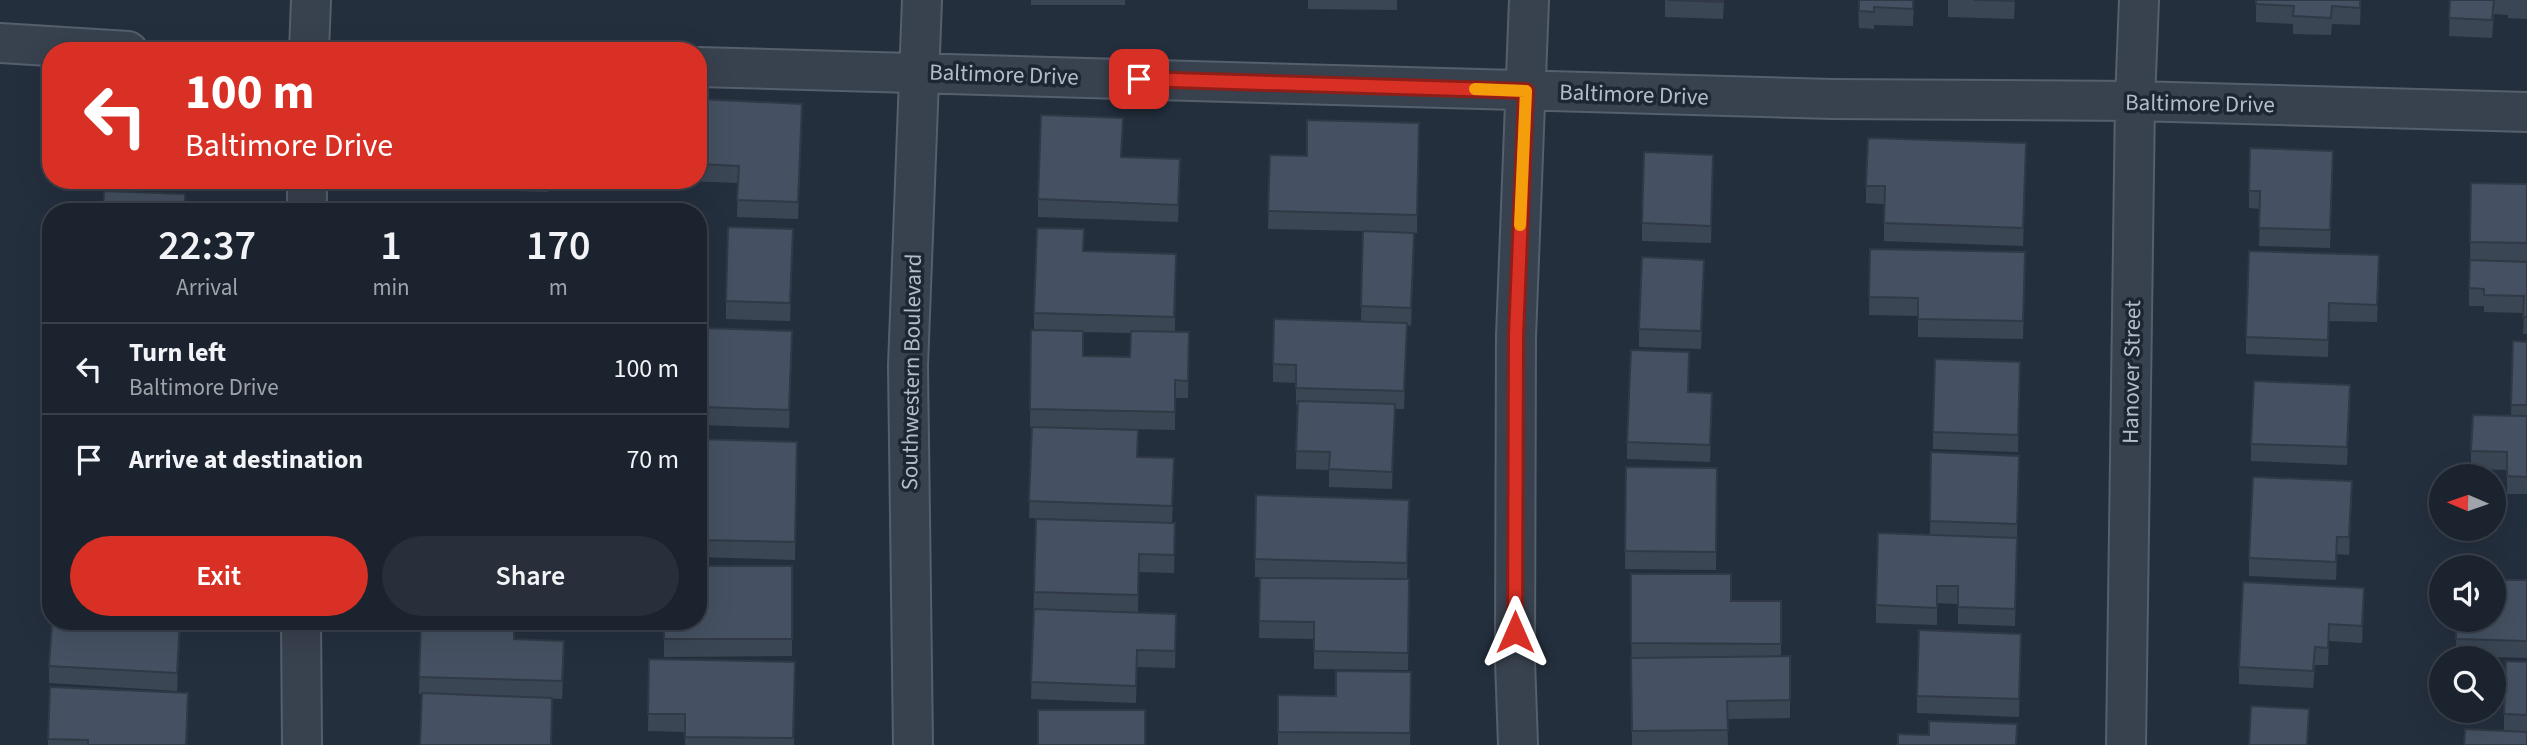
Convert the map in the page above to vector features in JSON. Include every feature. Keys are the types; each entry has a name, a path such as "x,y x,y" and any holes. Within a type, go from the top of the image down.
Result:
{"street":[{"path":"309,42 311,0"},
{"name":"Southwestern Boulevard","path":"913,745 908,366 922,0"},
{"path":"1518,745 1515,632 1516,336 1529,0"},
{"name":"Hanover Street","path":"2126,745 2135,101 2139,0"},
{"path":"0,43 42,46"},
{"name":"Baltimore Drive","path":"707,67 1832,99 2135,101 2527,113"},
{"path":"301,630 303,745"}],"building":[{"path":"1668,0 1723,0 1723,2"},
{"path":"1859,0 1913,0 1913,9 1874,7 1874,12 1859,11"},
{"path":"2256,0 2360,0 2360,8 2332,6 2331,18 2293,16 2294,6 2256,4"},
{"path":"2450,0 2494,0 2492,20 2449,18"},
{"path":"707,99 802,104 798,202 737,200 739,166 707,164"},
{"path":"1041,115 1123,118 1121,157 1180,159 1178,205 1038,199"},
{"path":"1307,120 1419,123 1417,215 1268,211 1270,155 1307,156"},
{"path":"1868,138 2026,143 2023,228 1884,223 1885,186 1866,186"},
{"path":"2250,148 2333,151 2330,230 2259,228 2260,191 2249,191"},
{"path":"1644,152 1713,155 1711,226 1642,223"},
{"path":"2471,183 2527,184 2527,243 2470,242"},
{"path":"104,191 185,194 185,203 103,203"},
{"path":"728,227 793,229 790,303 726,301"},
{"path":"1037,228 1084,229 1083,251 1176,254 1174,317 1034,313"},
{"path":"1363,231 1414,233 1411,308 1361,306"},
{"path":"1870,249 2025,252 2023,321 1918,319 1918,298 1869,297"},
{"path":"2249,251 2379,255 2377,305 2329,303 2328,340 2246,337"},
{"path":"1642,257 1704,260 1701,331 1639,329"},
{"path":"2470,260 2527,262 2527,317 2523,317 2524,296 2484,295 2484,289 2469,288"},
{"path":"1274,319 1407,323 1404,391 1296,388 1296,365 1273,364"},
{"path":"707,328 792,331 789,410 707,407"},
{"path":"1031,330 1083,331 1083,356 1130,357 1131,331 1189,332 1188,381 1175,380 1175,412 1030,409"},
{"path":"2513,341 2527,342 2527,405 2511,405"},
{"path":"1631,350 1689,352 1688,392 1712,393 1710,445 1627,442"},
{"path":"1935,359 2020,362 2018,435 1933,432"},
{"path":"2254,381 2350,385 2347,447 2251,444"},
{"path":"1298,401 1395,404 1392,472 1329,469 1330,452 1296,451"},
{"path":"2473,415 2527,416 2527,477 2507,476 2507,452 2471,451"},
{"path":"1032,427 1138,430 1137,457 1174,458 1172,506 1029,501"},
{"path":"707,439 797,442 795,542 707,540"},
{"path":"1931,452 2019,456 2017,524 1930,521"},
{"path":"1626,467 1717,468 1716,552 1625,551"},
{"path":"2253,477 2352,481 2349,537 2337,537 2336,562 2249,558"},
{"path":"1256,495 1409,500 1407,563 1255,559"},
{"path":"1036,519 1175,523 1174,555 1139,554 1138,595 1034,592"},
{"path":"1878,533 2017,538 2015,609 1958,607 1958,586 1937,586 1937,608 1876,605"},
{"path":"707,566 792,566 792,639 664,639 664,630 707,630"},
{"path":"1631,574 1731,574 1731,601 1781,601 1781,644 1631,643"},
{"path":"1260,578 1409,579 1408,653 1314,651 1314,622 1259,621"},
{"path":"2506,580 2527,580 2527,641 2456,639 2456,632 2506,632"},
{"path":"2243,582 2364,588 2362,626 2329,624 2328,648 2315,647 2313,671 2239,667"},
{"path":"1034,609 1176,614 1175,651 1137,650 1136,686 1031,682"},
{"path":"52,630 179,630 177,673 49,666"},
{"path":"421,630 514,630 514,639 564,641 562,681 419,677"},
{"path":"1919,630 2021,634 2019,699 1917,696"},
{"path":"1790,656 1790,700 1727,701 1728,730 1632,731 1631,658"},
{"path":"649,659 795,662 793,738 685,737 685,714 648,714"},
{"path":"2506,661 2527,662 2527,715 2506,714"},
{"path":"1336,671 1411,672 1410,733 1278,732 1278,695 1336,696"},
{"path":"50,687 188,693 186,745 88,745 88,740 48,739"},
{"path":"422,693 552,698 551,745 420,745"},
{"path":"2251,706 2309,709 2307,745 2249,745"},
{"path":"1038,710 1145,710 1145,745 1038,745"},
{"path":"1929,721 2017,724 2016,745 1898,745 1898,734 1929,735"},
{"path":"2465,729 2527,732 2527,745 2464,745"}],"slow traffic":[{"path":"1475,89 1526,91 1520,225"}],"route":[{"path":"1139,79 1526,91 1516,336 1515,632"}]}
